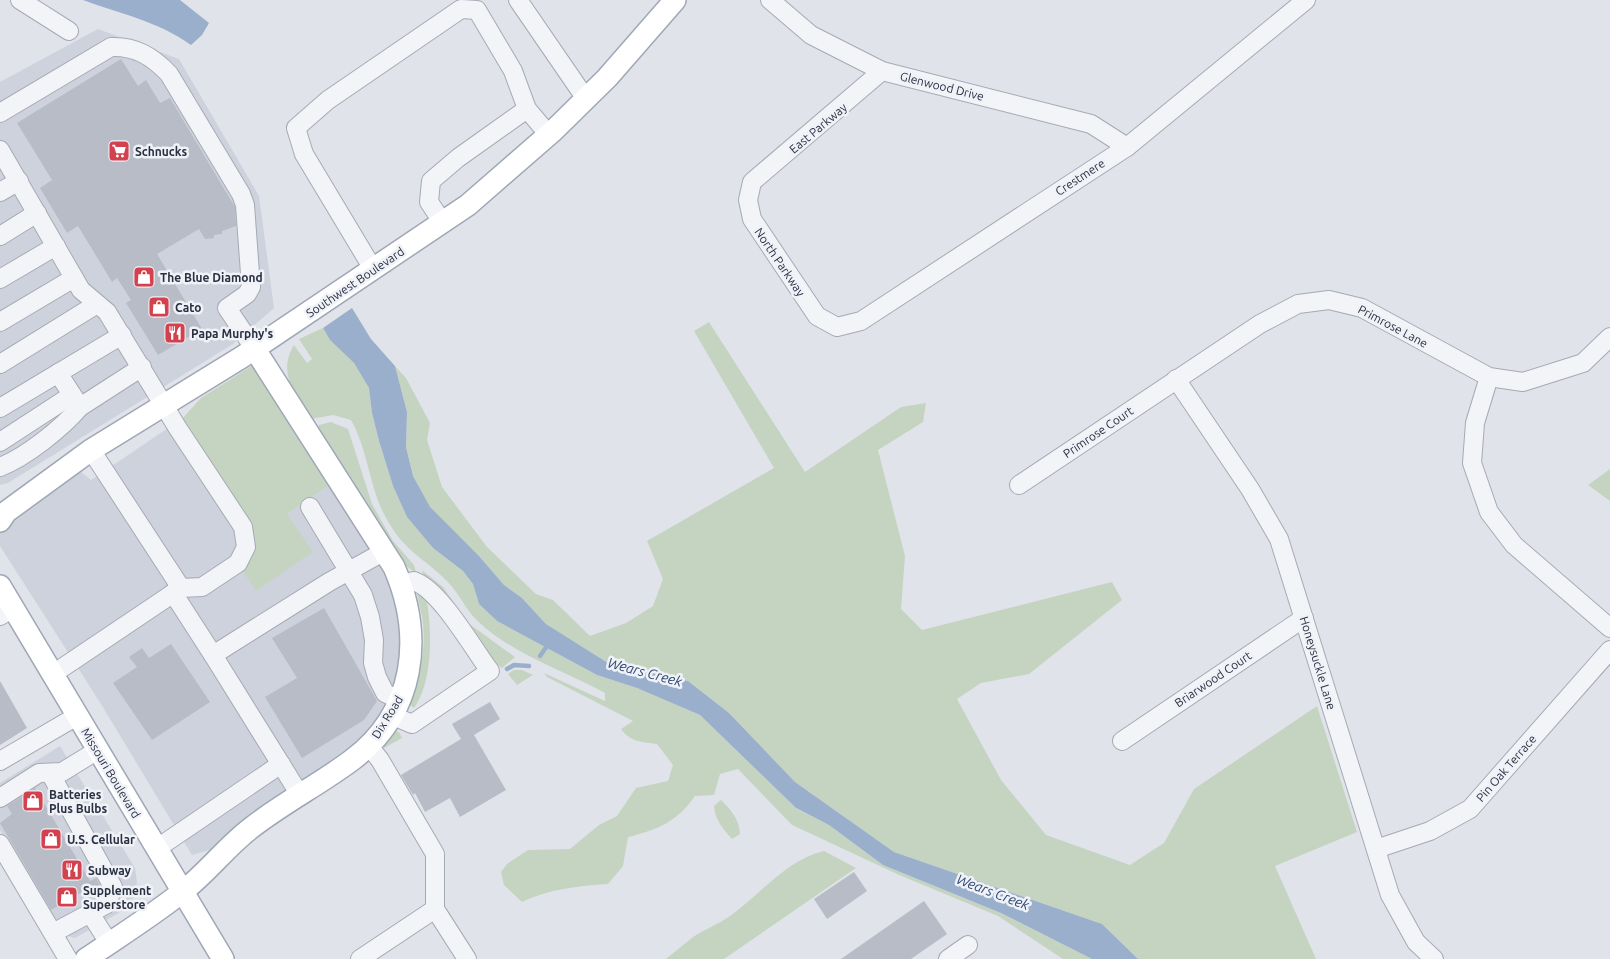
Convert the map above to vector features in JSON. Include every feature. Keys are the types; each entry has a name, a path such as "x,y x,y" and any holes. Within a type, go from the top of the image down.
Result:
{"main road":[{"name":"Southwest Boulevard","path":"0,521 6,512 91,450 164,407 443,224 468,205 550,135 607,78 675,0"},
{"path":"286,327 278,345 277,359 278,374 286,399"},
{"name":"Dix Road","path":"86,959 182,892 249,829 352,760 368,746 395,707 410,669 412,654 411,620 402,584 385,552 254,348"},
{"name":"Missouri Boulevard","path":"0,586 6,612 53,674 223,959"}],"street":[{"path":"20,0 69,31"},
{"path":"518,0 586,99"},
{"name":"Glenwood Drive","path":"770,0 811,34 882,71 1091,124 1127,147"},
{"name":"Crestmere","path":"837,327 861,321 1127,147 1306,0"},
{"path":"373,269 304,154 296,128 328,100 461,9 477,10 513,71 527,109 550,135"},
{"path":"0,113 111,47 123,47 139,51 158,62 169,74 241,194 245,205 251,287 247,294 227,308 254,348"},
{"name":"East Parkway","path":"752,182 882,71"},
{"path":"443,224 428,202 431,181 458,158 527,109"},
{"path":"0,150 81,290 107,312 164,407 243,527 245,537 246,547 238,563 202,587 177,591 53,674"},
{"path":"0,192 19,181"},
{"name":"North Parkway","path":"752,182 748,200 752,219 817,316 837,327"},
{"path":"0,236 37,213"},
{"path":"0,279 56,246"},
{"path":"0,322 74,278"},
{"name":"Primrose Lane","path":"1176,379 1260,324 1298,304 1330,300 1362,308 1489,377 1523,382 1583,363 1610,337"},
{"path":"0,364 97,304"},
{"path":"0,408 122,335"},
{"path":"0,442 142,368"},
{"path":"0,467 44,439 71,418 76,401 58,373"},
{"path":"1489,377 1476,423 1472,463 1489,512 1514,545 1610,628"},
{"name":"Primrose Court","path":"1019,485 1176,379"},
{"name":"Honeysuckle Lane","path":"1176,379 1250,489 1279,539 1390,895 1416,942 1434,959"},
{"path":"91,450 177,591 213,655 300,795"},
{"path":"310,508 351,572 363,595 370,617 374,640 373,663 377,678 395,707 412,724 490,671 439,600 428,588 414,580 402,584"},
{"path":"213,655 329,582 351,572 385,552"},
{"name":"Briarwood Court","path":"1122,740 1304,618"},
{"name":"Pin Oak Terrace","path":"1376,850 1430,831 1470,809 1610,650"},
{"path":"0,760 77,716"},
{"path":"368,746 380,760 435,854 435,909 467,959"},
{"path":"0,798 40,773 62,772 98,750"},
{"path":"156,848 281,764"},
{"path":"50,773 113,887 107,904 53,933"},
{"path":"0,844 68,959"},
{"path":"360,959 435,909"},
{"path":"90,913 109,943"},
{"path":"948,959 968,945"}],"shaded area":[{"path":"98,29 179,59 259,196 274,308 233,344 8,483 0,485 0,82"},
{"path":"180,420 287,514 331,484 385,571 402,621 399,670 393,691 382,713 367,734 351,750 213,849 192,855 101,704 0,546 0,530 11,519 74,473 81,472 91,480"},
{"path":"60,746 135,868 137,882 135,894 127,908 75,938 65,935 0,830 0,783"}],"green space":[{"path":"709,322 805,472 901,407 926,403 923,422 878,450 905,556 901,609 922,630 1112,582 1122,600 1029,674 981,683 957,699 1001,780 1046,835 1130,865 1164,843 1194,789 1317,706 1357,832 1275,866 1316,959 1138,959 1102,924 894,852 795,782 729,713 688,681 608,663 546,624 522,598 504,585 479,556 430,508 413,476 406,447 407,412 395,366 406,378 430,423 427,440 442,487 487,547 536,594 553,600 590,636 626,623 653,606 663,579 647,541 774,468 694,331"},
{"path":"323,328 330,340 354,363 369,388 372,413 379,441 393,486 407,517 433,548 463,571 473,584 479,604 497,621 597,675 637,688 700,715 797,809 829,825 883,865 1001,913 1092,959 1063,959 998,916 897,874 792,825 738,769 720,774 714,795 695,796 674,819 666,824 628,837 623,866 608,884 564,889 522,902 504,885 501,872 507,864 528,850 570,849 599,825 617,816 636,788 668,781 673,765 657,744 637,741 628,737 621,729 633,721 547,677 544,673 605,701 605,693 535,659 485,628 472,615 447,581 413,552 399,537 385,516 375,493 361,443 351,420 333,415 311,419 290,384 287,365 294,345 307,363 312,359 299,339"},
{"path":"253,365 331,484 287,514 313,552 256,591 243,571 250,547 181,420 201,398"},
{"path":"331,422 348,429 372,504 393,541 414,565 416,573 406,566 318,430 319,425"},
{"path":"1610,469 1610,501 1588,485"},
{"path":"422,570 443,587 468,623 515,657 502,668 495,663 424,578"},
{"path":"417,592 427,602 430,642 425,685 414,708 409,704 419,675 424,643 423,623"},
{"path":"514,670 522,670 533,675 517,685 508,674"},
{"path":"394,731 399,732 402,738 384,748 384,743"},
{"path":"721,800 732,812 738,824 740,834 732,839 716,816 714,806"},
{"path":"824,851 856,868 724,959 666,959 693,937 730,916 786,870 810,855"}],"water":[{"path":"83,0 180,0 209,23 202,35 191,45 152,24"},
{"name":"Wears Creek","path":"352,308 371,339 395,366 407,412 406,447 413,476 430,507 479,556 504,585 522,598 546,624 608,663 688,681 729,713 795,782 894,852 1102,924 1138,959 1092,959 1001,913 883,865 829,825 796,808 700,715 637,688 597,675 497,621 479,604 473,584 463,571 433,548 407,517 393,486 379,441 372,413 369,388 354,363 330,340 323,328"}],"building":[{"name":"Schnucks","path":"121,59 138,86 146,80 160,103 170,98 235,207 236,226 222,231 222,234 214,235 214,238 205,239 199,229 157,254 202,329 158,355 126,303 131,300 117,278 112,282 78,226 67,233 40,188 52,180 17,123"},
{"path":"324,608 377,701 364,720 302,758 265,697 297,678 272,638"},
{"path":"171,644 210,702 152,740 113,683 137,667 129,657 142,648 149,658"},
{"path":"0,681 27,728 0,745"},
{"path":"490,702 500,719 474,735 506,790 460,817 450,798 425,812 415,793 413,795 401,775 461,739 452,724"},
{"path":"35,788 90,881 96,878 101,888 91,896 87,889 51,910 0,823 12,814 7,806"},
{"path":"854,872 867,891 827,919 814,899"},
{"path":"924,901 947,934 911,959 841,959"}],"waterway":[{"path":"540,656 549,643"},
{"path":"507,669 514,665 529,666"}],"place":[{"name":"Schnucks","path":"119,151"},
{"name":"The Blue Diamond","path":"144,277"},
{"name":"Cato","path":"159,307"},
{"name":"Papa Murphy's","path":"175,333"},
{"name":"Batteries Plus Bulbs","path":"33,801"},
{"name":"U.S. Cellular","path":"51,839"},
{"name":"Subway","path":"72,870"},
{"name":"Supplement Superstore","path":"67,897"}]}
